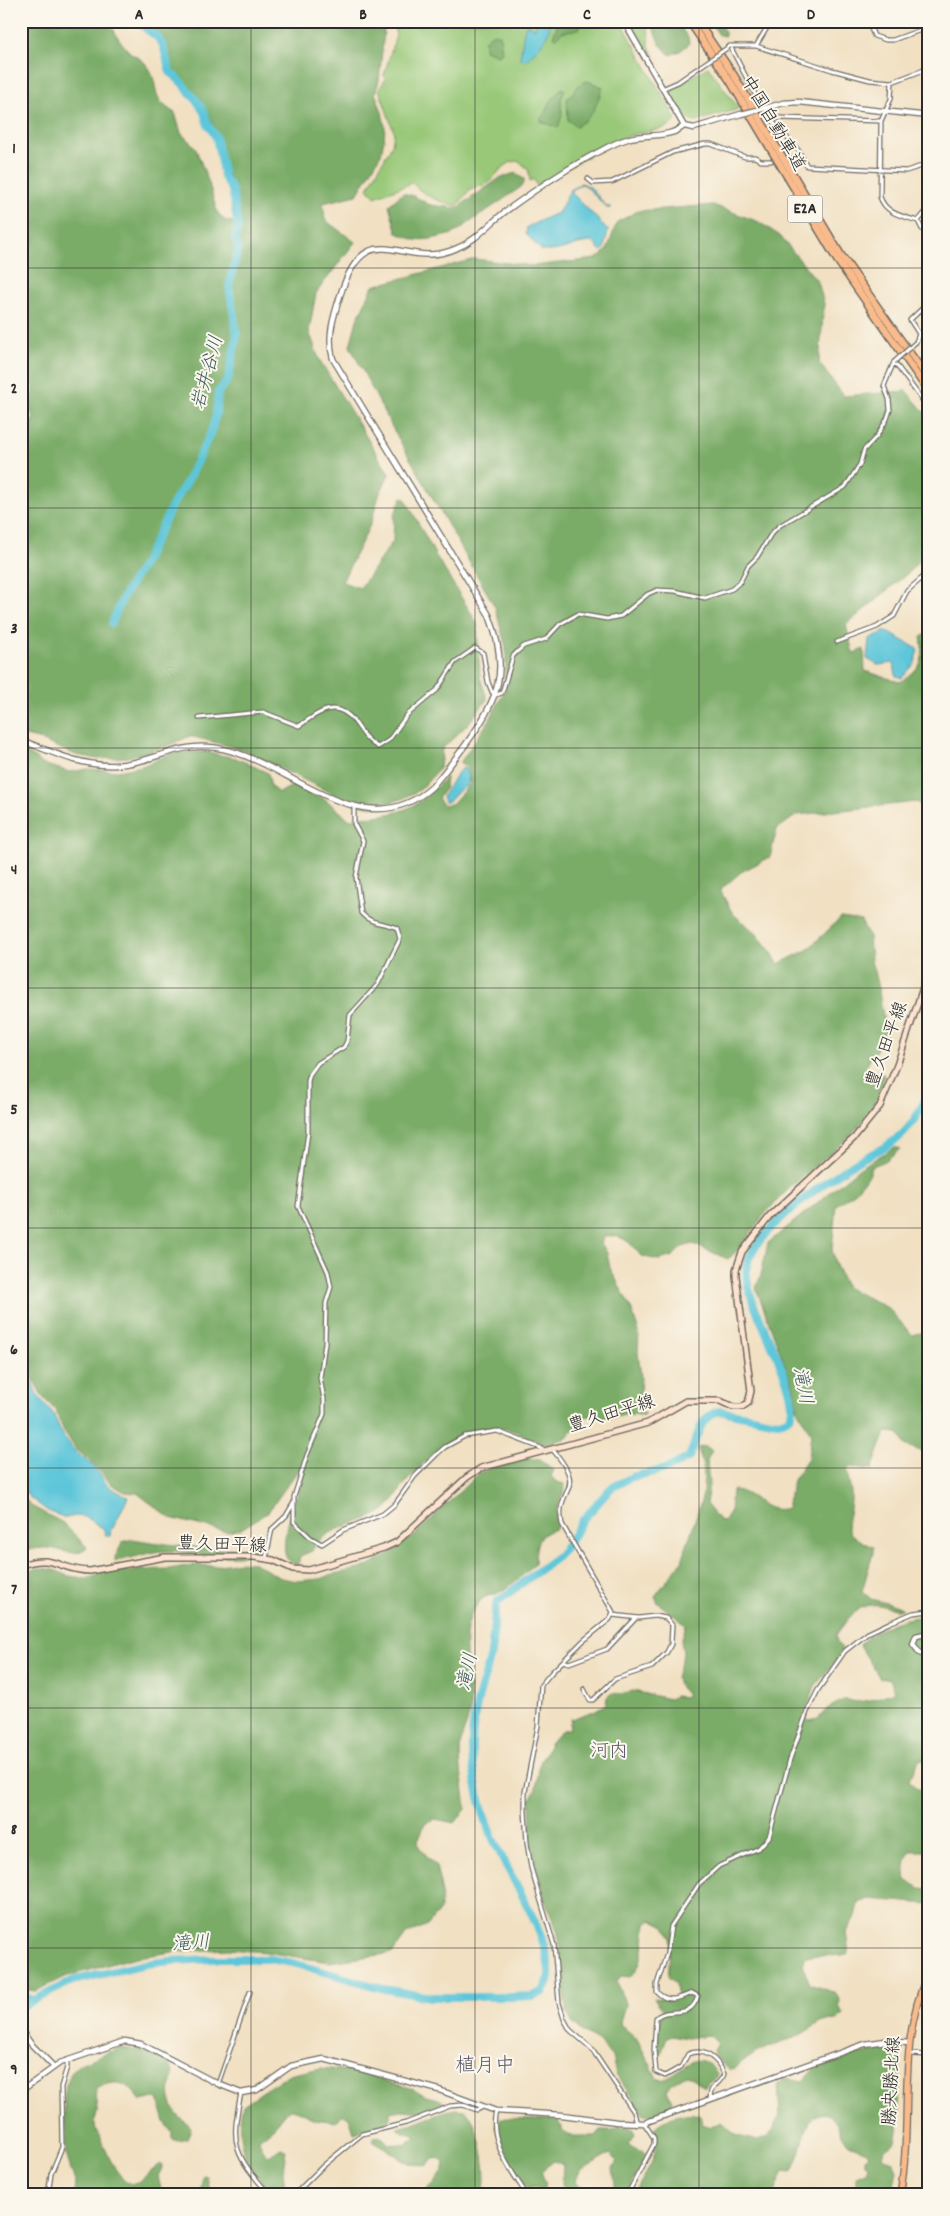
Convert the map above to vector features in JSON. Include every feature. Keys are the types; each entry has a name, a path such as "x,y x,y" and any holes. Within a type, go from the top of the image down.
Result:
{"highway":[{"name":"中国自動車道","path":"689,21 730,81 837,260 929,392"},
{"name":"中国自動車道","path":"697,21 735,76 841,255 929,380"}],"main road":[{"name":"豊久田平線","path":"21,1565 44,1560 90,1572 165,1557 266,1559 293,1569 309,1570 390,1546 405,1535 475,1471 481,1468 648,1423 686,1401 720,1401 738,1407 748,1402 751,1391 736,1276 742,1252 770,1216 855,1137 880,1106 897,1065 929,970"},
{"name":"勝央勝北線","path":"900,2195 905,2160 909,2043 914,2010 929,1972"}],"street":[{"path":"624,21 684,126 694,128 784,103 799,102 929,116"},
{"path":"756,46 771,21"},
{"path":"868,21 874,36 886,40 928,27 924,21"},
{"path":"662,89 678,82 730,46 756,46 870,80 892,82 929,68"},
{"path":"730,46 756,96 772,121 798,150 807,166 906,171 925,165 929,168"},
{"path":"892,82 891,99 881,121 880,197 883,206 898,215 918,221 922,228 929,232"},
{"path":"772,121 778,118 881,121"},
{"path":"21,740 69,758 102,765 134,762 183,747 211,747 246,756 354,807 372,810 395,808 424,795 443,775 479,726 496,695 500,657 495,630 489,615 333,359 330,348 331,329 345,280 360,255 368,251 391,248 432,254 464,246 510,208 601,150 630,138 677,132 684,126"},
{"path":"588,179 593,183 612,182 673,152 710,144 745,157 756,156 761,161 771,161"},
{"path":"789,159 802,158"},
{"path":"918,221 929,208"},
{"path":"496,695 502,693 514,656 518,651 524,646 546,639 560,624 578,614 607,619 621,616 648,594 657,590 675,591 705,598 732,589 740,582 748,566 757,557 771,534 779,526 845,487 860,464 864,450 877,436 887,419 890,410 889,399 884,386 894,362 916,342 919,334 910,320 929,302"},
{"path":"894,362 929,409"},
{"path":"838,642 877,627 894,616 907,591 929,572"},
{"path":"200,718 263,712 299,726 321,710 336,710 344,712 353,720 365,737 378,747 389,740 407,715 437,690 455,662 475,648 483,653 488,682 492,692 496,695"},
{"path":"266,1559 272,1529 286,1516 293,1503 307,1455 324,1414 324,1399 320,1378 326,1336 326,1303 331,1288 328,1272 298,1206 308,1132 308,1081 310,1074 318,1063 344,1047 347,1041 350,1015 378,984 400,939 396,928 370,922 361,913 356,877 363,841 354,824 354,807"},
{"path":"293,1503 294,1522 311,1538 322,1544 343,1530 383,1514 395,1504 415,1476 441,1451 465,1436 497,1431 510,1434 541,1448 543,1451"},
{"path":"552,1448 558,1454 571,1477 571,1483 560,1512 567,1533 611,1608 612,1615"},
{"path":"711,2099 710,2092 712,2088 722,2079 724,2074 709,2054 705,2052 698,2051 688,2054 681,2067 665,2076 661,2076 656,2072 654,2050 656,2018 664,2013 680,2013 688,2010 694,2005 698,1996 692,1993 672,2000 662,1997 657,1992 657,1984 668,1953 671,1926 699,1884 712,1871 733,1858 759,1848 770,1837 790,1759 808,1712 818,1690 846,1651 868,1633 913,1613 929,1610"},
{"path":"584,1689 590,1700 593,1700 616,1678 652,1668 667,1652 671,1644 673,1629 670,1621 661,1617 636,1618 612,1615"},
{"path":"612,1615 544,1680 540,1689 538,1726 525,1792 528,1850 531,1868 554,1945 559,2003 567,2026 591,2048 634,2112 637,2124"},
{"path":"563,1661 568,1663 607,1649 636,1618"},
{"path":"929,1634 916,1636 913,1644 920,1653 929,1656"},
{"path":"218,2084 250,1992"},
{"path":"21,2030 31,2044 53,2066"},
{"path":"21,2090 53,2066 66,2060 116,2043 133,2042 150,2048 218,2084 241,2093 257,2090 291,2066 324,2059 439,2090 496,2111 562,2115 637,2124 865,2044 885,2041 909,2043"},
{"path":"908,2054 929,2055"},
{"path":"48,2195 51,2174 62,2147 61,2087 67,2067 66,2060"},
{"path":"241,2093 234,2133 238,2151 245,2164 270,2195"},
{"path":"294,2195 323,2166 362,2134 406,2123 450,2106 463,2105 477,2110 483,2107"},
{"path":"496,2111 494,2118 498,2144 517,2181 527,2195"},
{"path":"627,2195 654,2144 654,2138 644,2123"}],"green space":[{"path":"21,21 109,21 124,46 149,68 158,97 167,108 175,113 181,133 195,147 209,183 217,212 226,221 233,222 237,216 234,189 222,163 219,139 205,108 172,69 165,44 156,34 139,21 385,21 379,81 375,93 385,127 381,154 357,195 323,203 325,220 355,242 316,293 309,331 319,359 389,474 380,493 370,525 342,582 360,588 393,541 394,516 402,497 406,500 436,556 477,623 480,677 487,699 469,723 442,749 440,768 421,789 402,799 372,807 349,802 244,750 190,736 167,746 128,757 98,759 76,755 38,739 21,735 21,422 32,422 34,417 30,411 33,387 30,380 21,376"},
{"path":"392,21 621,21 676,120 661,129 635,134 617,141 536,185 534,179 530,181 528,169 519,161 511,162 502,168 489,183 470,190 457,206 433,198 422,192 412,183 375,197 368,188 392,145 394,132 379,89 385,80 384,75 396,35"},
{"path":"559,21 582,21 579,29 562,32 556,38 553,36"},
{"path":"628,21 648,21 649,46 654,56 649,59"},
{"path":"651,21 675,21 688,37 689,44 680,51 670,55 659,43"},
{"path":"710,21 718,21 725,32 725,36 719,35"},
{"path":"493,33 500,35 502,52 498,55 485,50 485,40"},
{"path":"708,67 739,109 696,121 684,118 669,91"},
{"path":"587,81 603,87 591,114 576,126 568,120 567,99 581,83"},
{"path":"562,88 565,90 561,99 562,115 558,128 540,121 550,102"},
{"path":"515,173 525,180 521,187 453,234 431,239 415,240 397,233 389,205 403,193 414,196 430,205 457,208 500,178"},
{"path":"713,205 759,222 780,236 818,282 824,304 819,363 844,396 906,391 929,417 929,550 908,573 846,625 853,653 864,649 865,671 900,682 913,673 920,664 922,659 921,637 929,633 929,810 916,802 797,815 777,829 770,857 741,872 720,890 733,914 756,933 778,964 807,950 841,918 861,921 869,937 871,961 878,986 886,1035 862,1072 876,1071 884,1075 879,1093 871,1110 860,1125 777,1201 759,1221 741,1246 728,1259 693,1244 682,1247 673,1256 659,1260 641,1256 626,1240 616,1236 604,1236 601,1243 607,1253 610,1268 631,1308 639,1332 638,1353 641,1376 637,1408 645,1414 626,1414 611,1418 586,1416 566,1438 545,1445 514,1431 497,1428 467,1432 453,1439 429,1458 407,1481 384,1510 372,1517 342,1527 324,1537 312,1551 300,1556 298,1566 288,1560 285,1552 285,1543 289,1519 303,1477 299,1469 268,1512 241,1529 227,1532 170,1518 137,1493 125,1492 111,1484 76,1449 64,1431 55,1410 42,1396 30,1373 30,1350 26,1341 21,1337 21,748 42,764 70,772 87,769 118,771 142,766 173,753 205,752 236,758 268,773 271,787 279,793 294,785 326,800 350,820 388,814 408,808 423,799 446,777 445,789 438,798 443,805 452,804 470,784 466,765 460,763 490,719 506,688 506,647 495,607 392,427 350,346 357,320 373,286 475,259 532,266 596,259 607,250 617,222 638,211"},
{"path":"895,1147 900,1149 885,1161 870,1167 870,1174 853,1194 836,1205 832,1250 835,1263 846,1287 888,1308 912,1335 929,1331 929,1454 905,1445 899,1433 886,1432 872,1469 851,1467 847,1471 851,1492 847,1524 849,1530 860,1541 873,1547 862,1591 871,1599 903,1609 879,1605 865,1606 849,1618 836,1635 837,1643 842,1648 841,1654 815,1686 804,1716 809,1721 818,1719 827,1709 845,1699 857,1702 864,1701 894,1692 891,1680 880,1678 860,1646 861,1643 893,1623 929,1616 929,1761 920,1759 909,1780 914,1786 929,1795 929,1851 911,1851 907,1857 905,1869 906,1880 920,1888 929,1889 929,1904 870,1899 858,1903 855,1917 846,1932 849,1953 844,1955 806,1957 802,1965 810,1984 835,1993 840,2000 839,2006 843,2014 837,2020 823,2021 795,2038 783,2041 759,2052 743,2061 735,2069 730,2070 716,2058 713,2051 717,2043 710,2035 687,2038 672,2035 667,2037 660,2056 658,2056 658,2027 663,2010 654,1998 672,2001 677,1993 676,1983 668,1977 671,1938 665,1926 651,1919 646,1923 641,1960 635,1972 630,1977 621,1976 617,1981 625,2004 620,2024 637,2039 657,2078 662,2080 671,2076 690,2062 696,2060 709,2065 717,2073 716,2078 705,2087 686,2075 670,2085 667,2091 673,2100 671,2107 654,2115 643,2114 616,2074 612,2057 598,2041 572,2023 566,2010 558,1933 545,1901 531,1844 530,1800 536,1788 540,1763 551,1742 562,1730 569,1729 571,1719 594,1711 606,1704 607,1697 612,1693 620,1694 633,1691 669,1699 675,1696 683,1697 687,1695 678,1685 676,1677 682,1660 681,1641 686,1625 658,1603 655,1596 682,1561 703,1495 704,1470 698,1448 706,1446 712,1451 707,1460 709,1485 706,1504 720,1521 726,1520 730,1512 732,1490 746,1494 765,1506 779,1509 787,1508 793,1480 808,1458 811,1434 797,1409 793,1386 756,1288 768,1243 860,1168"},
{"path":"531,1458 540,1460 554,1470 551,1476 556,1482 564,1484 565,1489 556,1510 556,1529 540,1537 535,1563 505,1589 482,1599 472,1613 467,1626 466,1653 470,1708 460,1749 466,1809 455,1823 435,1819 425,1824 418,1840 419,1847 436,1866 442,1893 440,1909 428,1925 406,1934 393,1953 330,1962 266,1952 229,1949 181,1951 136,1957 64,1977 36,1991 21,1989 21,1573 39,1568 54,1570 69,1576 86,1578 106,1571 169,1569 192,1565 214,1566 240,1562 254,1563 281,1578 297,1581 320,1579 333,1574 360,1569 382,1559 414,1536 479,1473 501,1465"},
{"path":"21,1494 31,1506 63,1523 87,1547 73,1553 49,1548 21,1548"},
{"path":"132,1539 197,1547 249,1548 257,1550 239,1556 214,1556 162,1551 115,1561 115,1557 123,1542"},
{"path":"119,2048 148,2053 169,2065 173,2075 169,2093 172,2106 174,2111 191,2128 187,2139 178,2141 172,2139 172,2133 165,2122 159,2101 154,2098 141,2101 132,2090 122,2084 111,2083 97,2088 95,2095 97,2110 95,2127 116,2171 131,2184 140,2181 161,2163 163,2166 158,2176 162,2195 74,2195 75,2182 66,2154 64,2101 66,2085 72,2071 80,2064"},
{"path":"889,2049 896,2051 900,2059 898,2133 896,2141 884,2150 882,2157 893,2161 897,2170 892,2195 859,2195 862,2189 856,2182 856,2176 868,2171 865,2158 869,2155 867,2151 849,2144 840,2134 838,2126 831,2117 823,2113 813,2116 795,2166 791,2172 784,2171 774,2195 633,2195 647,2172 654,2155 656,2146 653,2130 662,2122 682,2114 695,2114 700,2116 702,2124 711,2127 721,2122 735,2135 758,2141 765,2138 775,2128 780,2115 778,2084 787,2078 803,2081 814,2069 851,2056"},
{"path":"321,2068 351,2071 414,2089 426,2096 442,2100 441,2106 422,2112 401,2110 390,2112 390,2119 384,2124 354,2133 349,2117 343,2114 336,2122 315,2119 289,2109 274,2127 259,2139 261,2148 269,2156 281,2148 286,2150 283,2171 285,2188 296,2192 309,2190 315,2195 274,2195 256,2174 241,2143 240,2119 243,2105 281,2079 293,2074"},
{"path":"455,2109 466,2110 471,2117 479,2138 485,2175 483,2195 418,2195 432,2185 439,2177 445,2163 438,2158 431,2160 428,2165 409,2164 373,2140 374,2136 382,2137 389,2144 405,2145 416,2137 410,2133 402,2133 397,2128"},
{"path":"501,2118 558,2120 562,2131 570,2136 596,2136 601,2130 613,2130 618,2127 632,2128 635,2135 628,2144 646,2153 638,2172 624,2195 615,2193 612,2169 617,2161 611,2154 583,2168 578,2174 576,2182 587,2195 565,2195 562,2182 563,2165 554,2161 541,2171 546,2185 542,2191 536,2187 528,2189 519,2179 498,2133 496,2125"},
{"path":"203,2175 207,2176 210,2191 208,2195 200,2195"}],"water":[{"path":"537,21 549,22 550,27 546,37 526,60 520,59 524,31 527,24 535,29"},
{"path":"581,183 589,186 607,207 611,207 608,209 585,185 581,184 572,190 572,193 608,230 604,249 601,251 593,242 587,242 554,251 541,250 526,234 527,227 559,212 570,190"},
{"path":"886,631 918,649 915,663 902,678 896,676 894,663 878,665 867,659 869,639"},
{"path":"464,767 469,778 467,786 445,803 442,797 454,777"},
{"path":"21,1343 28,1351 27,1375 37,1395 52,1412 63,1435 76,1452 95,1468 109,1487 128,1497 113,1528 111,1528 110,1536 106,1536 104,1529 86,1517 75,1516 66,1518 48,1511 29,1497 21,1483"}],"waterway":[{"name":"岩井谷川","path":"112,623 123,597 144,563 211,432 216,414 218,392 228,380 237,335 229,286 238,249 235,237 238,227 232,190 224,177 216,137 197,101 170,72 163,45 157,37 136,21"},
{"name":"滝川","path":"21,2007 72,1981 146,1964 214,1959 269,1959 293,1963 384,1989 430,1997 513,1997 533,1996 543,1992 549,1976 546,1952 532,1915 487,1824 473,1767 473,1724 490,1658 497,1602 558,1556 569,1543 582,1521 611,1488 632,1477 666,1469 688,1458 702,1424 712,1414 720,1411 777,1422 789,1417 792,1408 788,1384 753,1302 748,1284 747,1265 752,1252 776,1223 809,1195 853,1164 889,1145 901,1135 917,1116 929,1090"},
{"path":"21,1995 33,2000"}],"district":[{"name":"河内","path":"609,1752"},
{"name":"植月中","path":"485,2067"}]}
